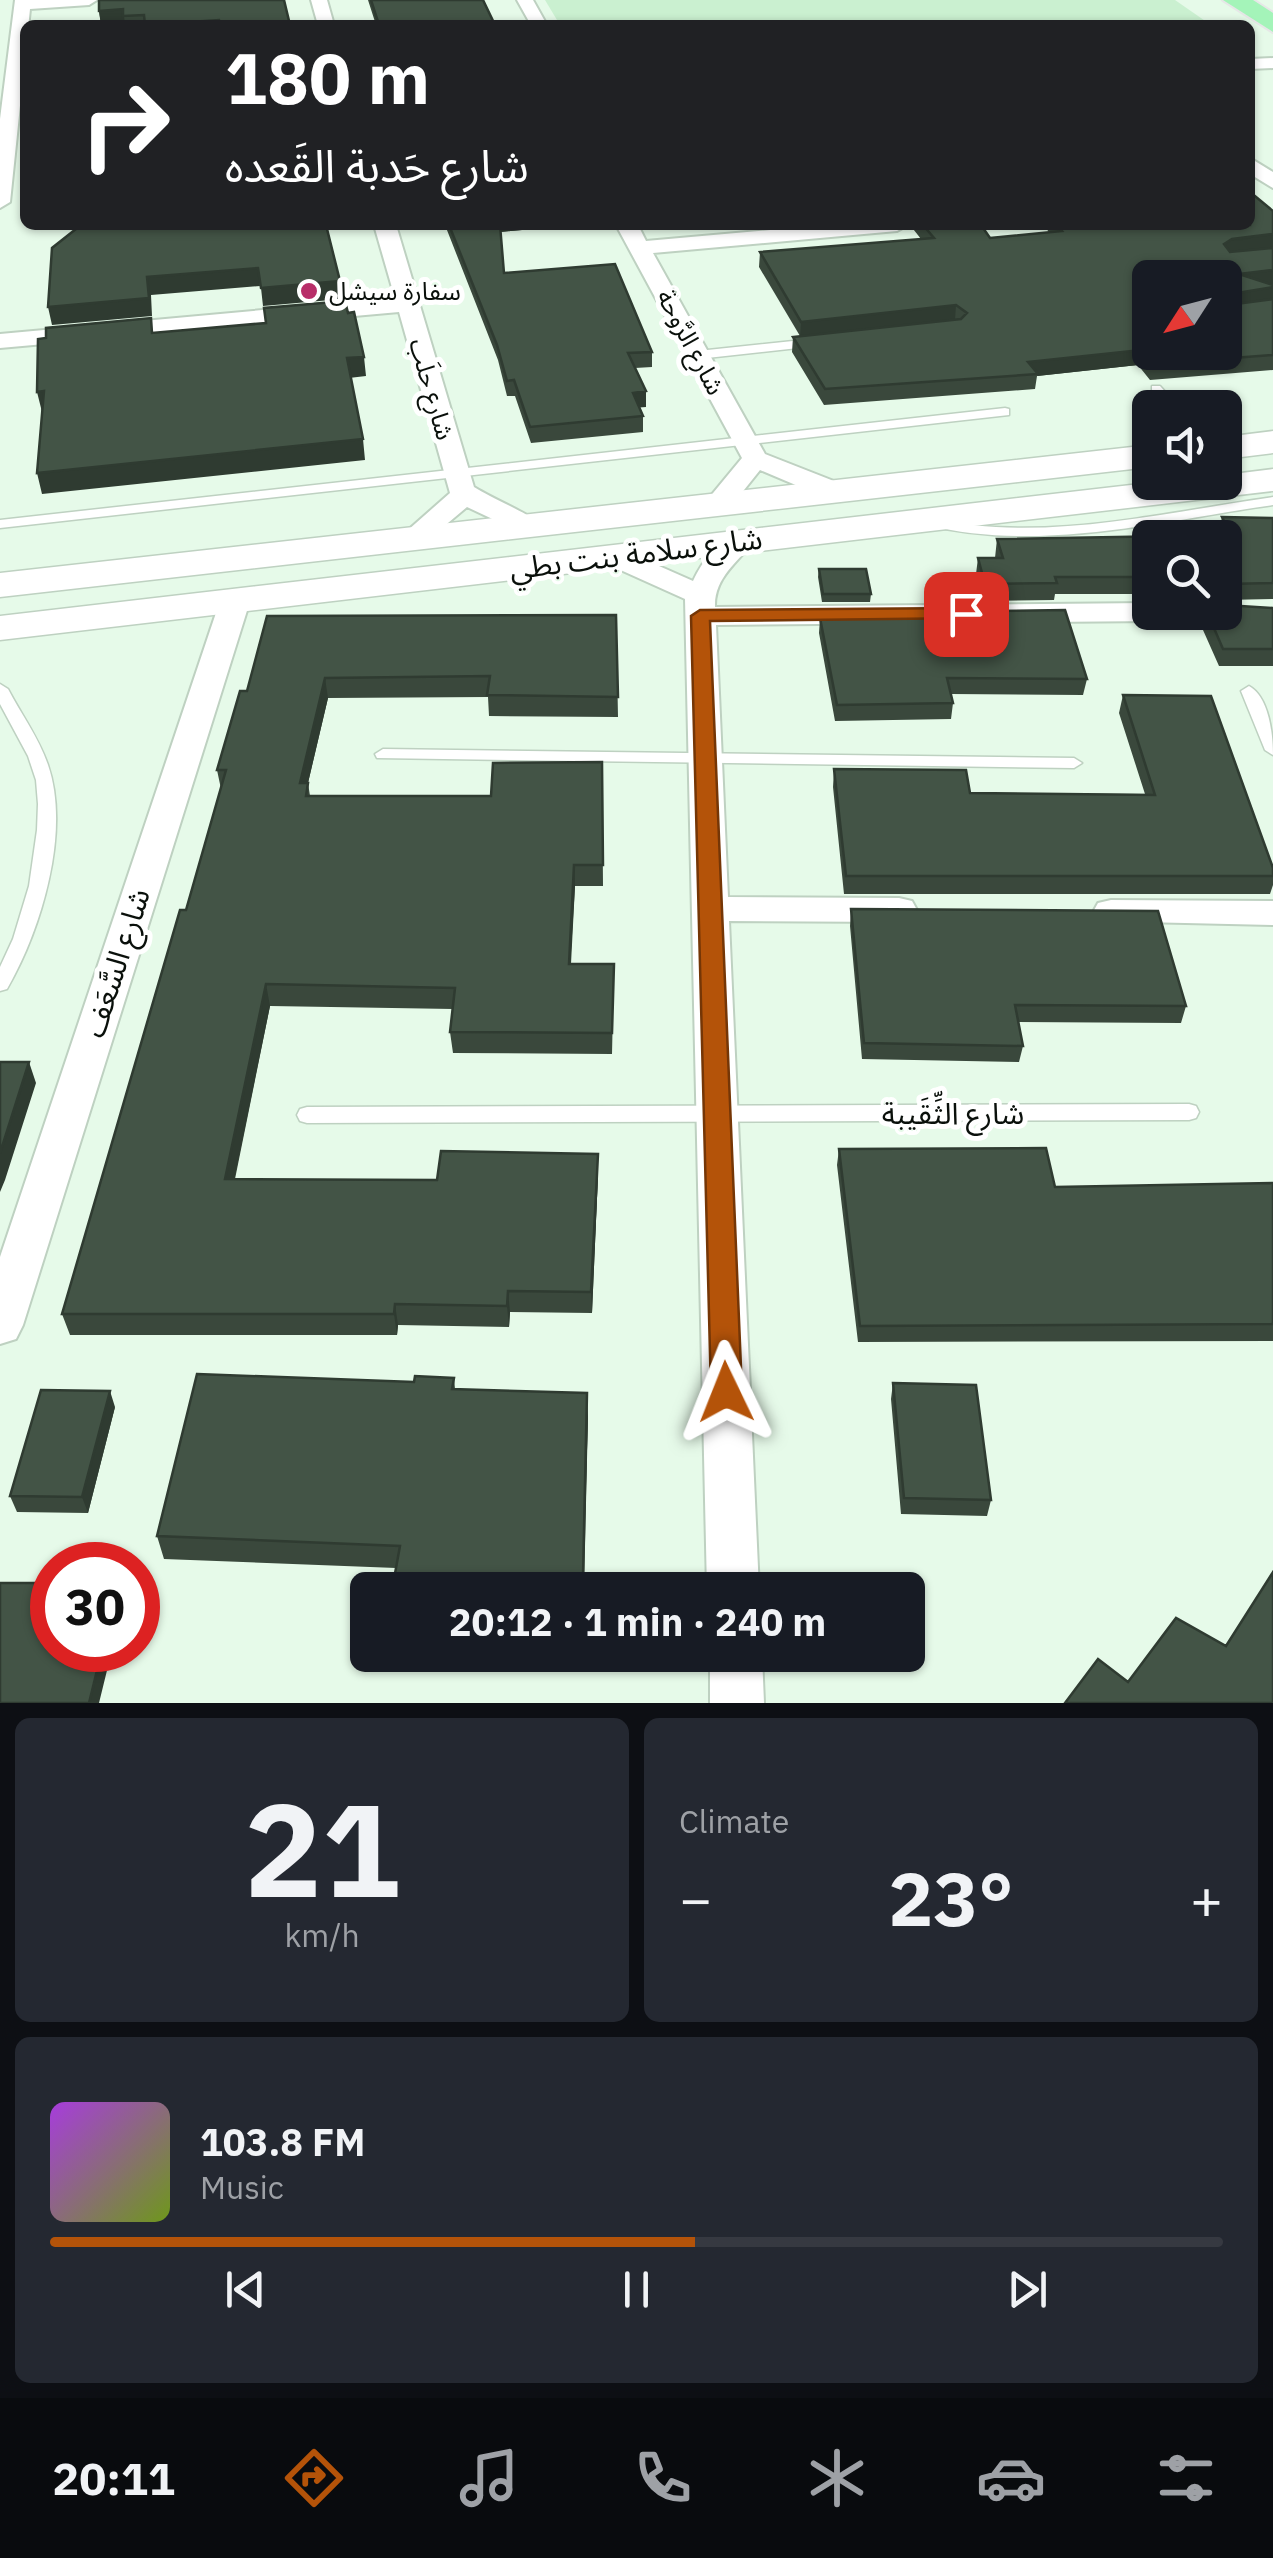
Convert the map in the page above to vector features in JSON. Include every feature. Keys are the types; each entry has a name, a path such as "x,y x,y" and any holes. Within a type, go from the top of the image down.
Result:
{"main road":[{"path":"1236,0 1273,24"},
{"path":"1242,446 1273,442"},
{"name":"شارع سلامة بنت بطي","path":"11,578 1132,458"},
{"name":"شارع سلامة بنت بطي","path":"0,628 1273,480"}],"street":[{"path":"0,202 16,129 14,60 22,2 89,0"},
{"name":"شارع حلَب","path":"387,230 460,484"},
{"name":"شارع الرَّوحة","path":"630,230 750,450"},
{"path":"640,248 841,230"},
{"path":"0,341 408,304"},
{"path":"718,504 750,450 834,492"},
{"path":"413,538 460,484 528,525"},
{"path":"733,1572 700,605 714,567 739,542"},
{"path":"615,557 700,605 1132,612"},
{"name":"شارع السَّعَف","path":"0,1325 235,601"},
{"path":"710,909 943,910"},
{"path":"1079,912 1273,913"},
{"path":"737,1672 738,1703"}],"lane":[{"path":"698,355 820,342"},
{"path":"0,524 460,484 750,450 1005,412"},
{"path":"926,520 956,530 1004,534 1273,501"},
{"path":"0,689 27,734 44,779 46,846 16,958 0,984"},
{"path":"1249,691 1273,750"},
{"path":"383,754 1074,764"},
{"name":"شارع الثِّقَيبة","path":"307,1116 1189,1112"}],"green space":[{"path":"545,0 1175,0 1204,20 557,20"}],"building":[{"path":"99,0 284,0 289,20 144,20 144,15 123,16 123,9 99,11"},
{"path":"371,0 483,0 493,20 377,20"},
{"path":"1255,196 1273,211 1273,234 1232,239 1224,244 1230,252 1273,248 1273,270 1242,274 1242,260 1132,260 1132,351 1028,362 1038,374 825,389 793,337 961,319 967,313 956,305 801,322 760,252 934,238 927,230 984,230 990,238 1061,230 1255,230"},
{"path":"75,230 327,230 340,281 261,288 258,268 147,277 149,298 48,307 52,248"},
{"path":"451,230 500,230 504,273 615,264 652,352 628,353 646,391 633,393 643,416 530,427 514,380 507,381 497,345"},
{"path":"1242,275 1273,285 1242,292"},
{"path":"1273,299 1273,355 1242,357 1242,303"},
{"path":"345,301 348,313 354,312 364,357 347,358 363,439 37,473 44,391 37,392 38,339 46,338 46,328 151,318 152,333 266,323 264,308"},
{"path":"1222,517 1273,518 1273,583 1242,584 1242,520"},
{"path":"1132,537 1132,577 1055,577 1057,583 985,584 978,558 1003,558 997,539"},
{"path":"819,569 866,569 871,594 823,594"},
{"path":"1242,606 1273,608 1273,649 1223,649 1215,630 1242,630"},
{"path":"1065,610 1087,679 947,678 953,703 837,705 820,618 828,618 827,612 993,618 991,611"},
{"path":"616,615 618,697 487,695 490,676 325,678 300,783 308,783 306,796 491,796 493,763 602,762 603,865 574,865 569,964 614,964 612,1033 450,1032 455,988 266,984 225,1179 437,1180 441,1151 598,1154 591,1292 508,1291 507,1306 395,1304 394,1314 62,1314 180,910 186,910 226,770 217,770 240,691 247,691 267,616"},
{"path":"1123,695 1211,696 1273,876 846,876 834,769 966,770 970,793 1155,795"},
{"path":"851,909 1158,911 1186,1006 1015,1005 1023,1046 864,1043"},
{"path":"0,1062 29,1062 0,1153"},
{"path":"1046,1148 1055,1187 1273,1183 1273,1324 860,1326 839,1149"},
{"path":"197,1374 414,1382 415,1376 454,1378 452,1389 587,1393 583,1572 395,1572 400,1546 157,1536"},
{"path":"893,1383 976,1385 991,1500 904,1498"},
{"path":"41,1390 110,1391 82,1497 10,1496"},
{"path":"1273,1572 1273,1703 1065,1703 1098,1659 1128,1682 1176,1618 1226,1646"},
{"path":"0,1583 30,1583 30,1672 97,1672 89,1703 0,1703"}],"place":[{"name":"سفارة سيشل","path":"309,291"}],"route":[{"path":"726,1392 700,616 966,614"}]}
